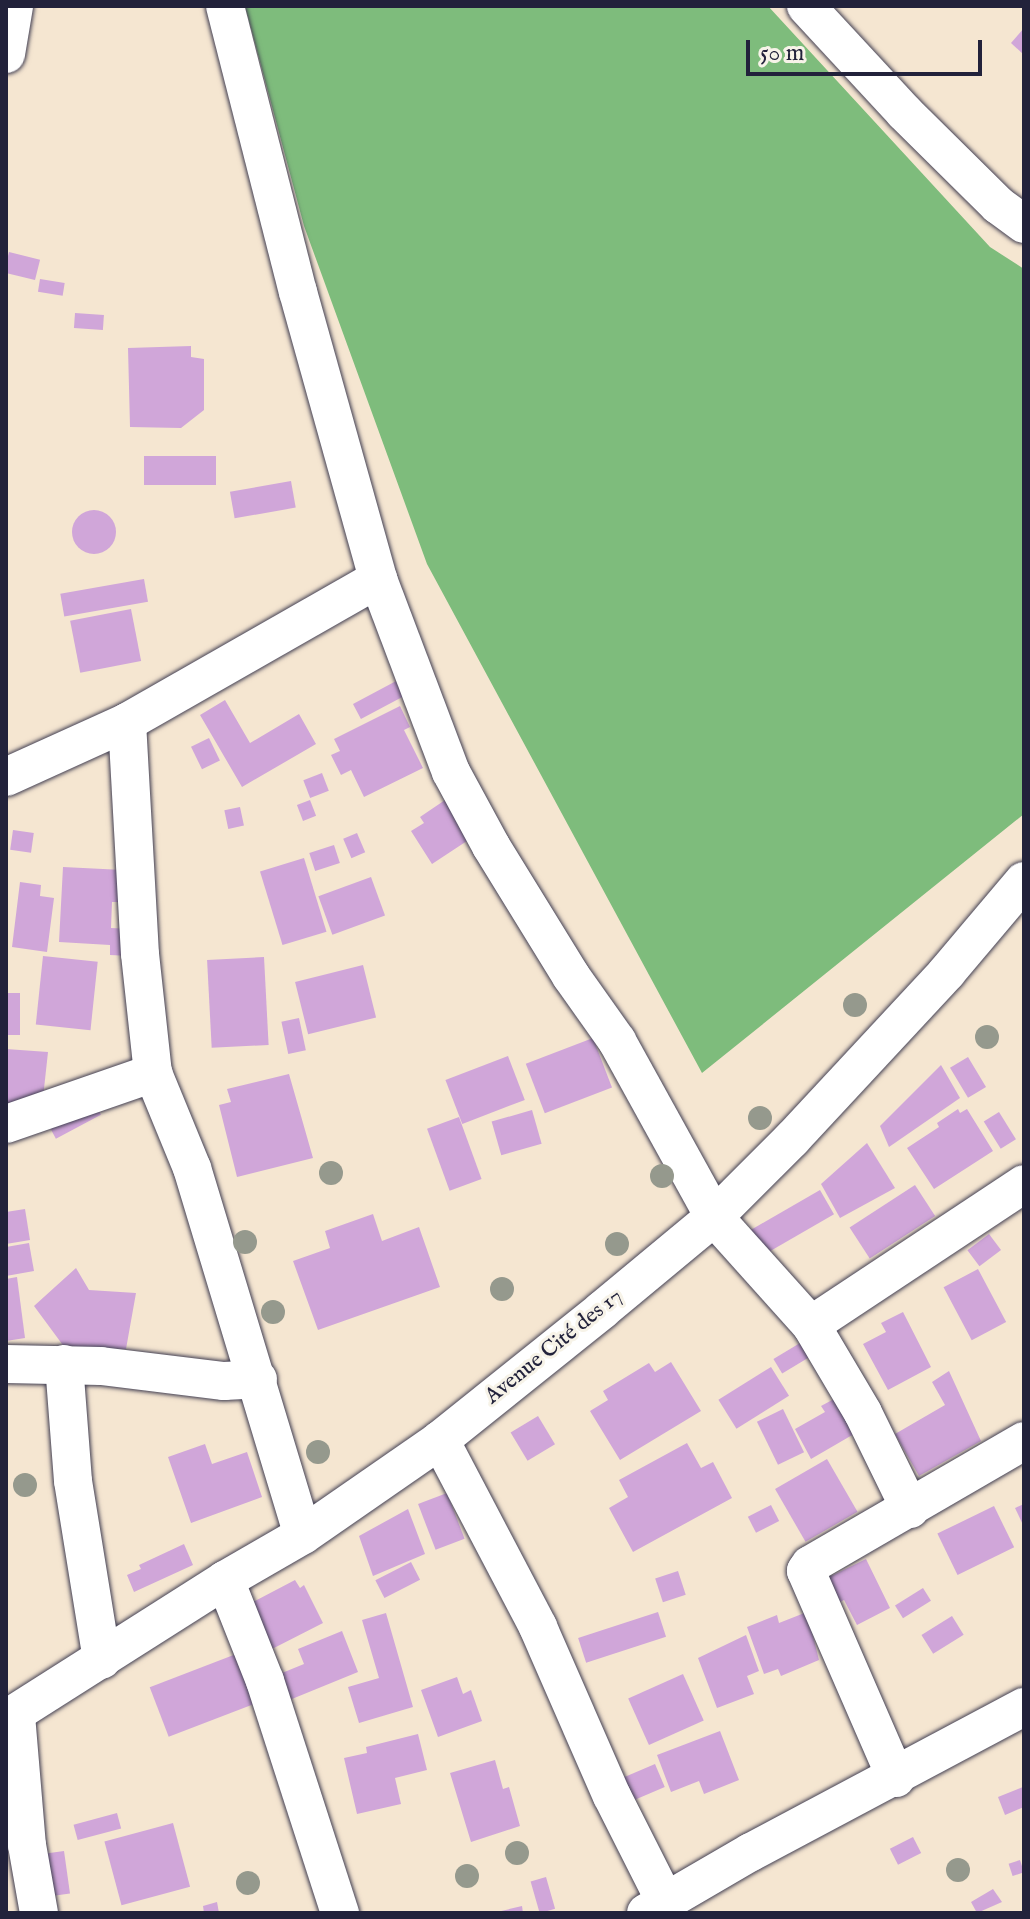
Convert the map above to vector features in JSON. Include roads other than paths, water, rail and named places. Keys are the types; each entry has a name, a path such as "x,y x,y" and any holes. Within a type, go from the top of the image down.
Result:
{"street":[{"path":"6,54 14,6"},
{"path":"225,6 298,292 378,579 451,772 491,846 571,976 617,1041 714,1217 811,1325 863,1413 910,1509"},
{"path":"806,6 904,112 998,205 1024,224"},
{"path":"6,777 127,722 378,579"},
{"path":"127,722 140,954 153,1073 192,1168 303,1535"},
{"name":"Avenue Cité des 17","path":"11,1717 225,1580 303,1535 440,1440 714,1217 792,1139 947,972 1024,881"},
{"path":"6,1124 153,1073"},
{"path":"811,1325 1024,1184"},
{"path":"6,1364 64,1364 224,1381 258,1379"},
{"path":"64,1364 73,1481 102,1660"},
{"path":"440,1440 538,1627 612,1796 656,1908 751,1852 896,1778 1024,1707"},
{"path":"896,1778 806,1571 810,1565 1024,1441"},
{"path":"225,1580 275,1709 340,1913"},
{"path":"11,1717 39,1913"}]}
